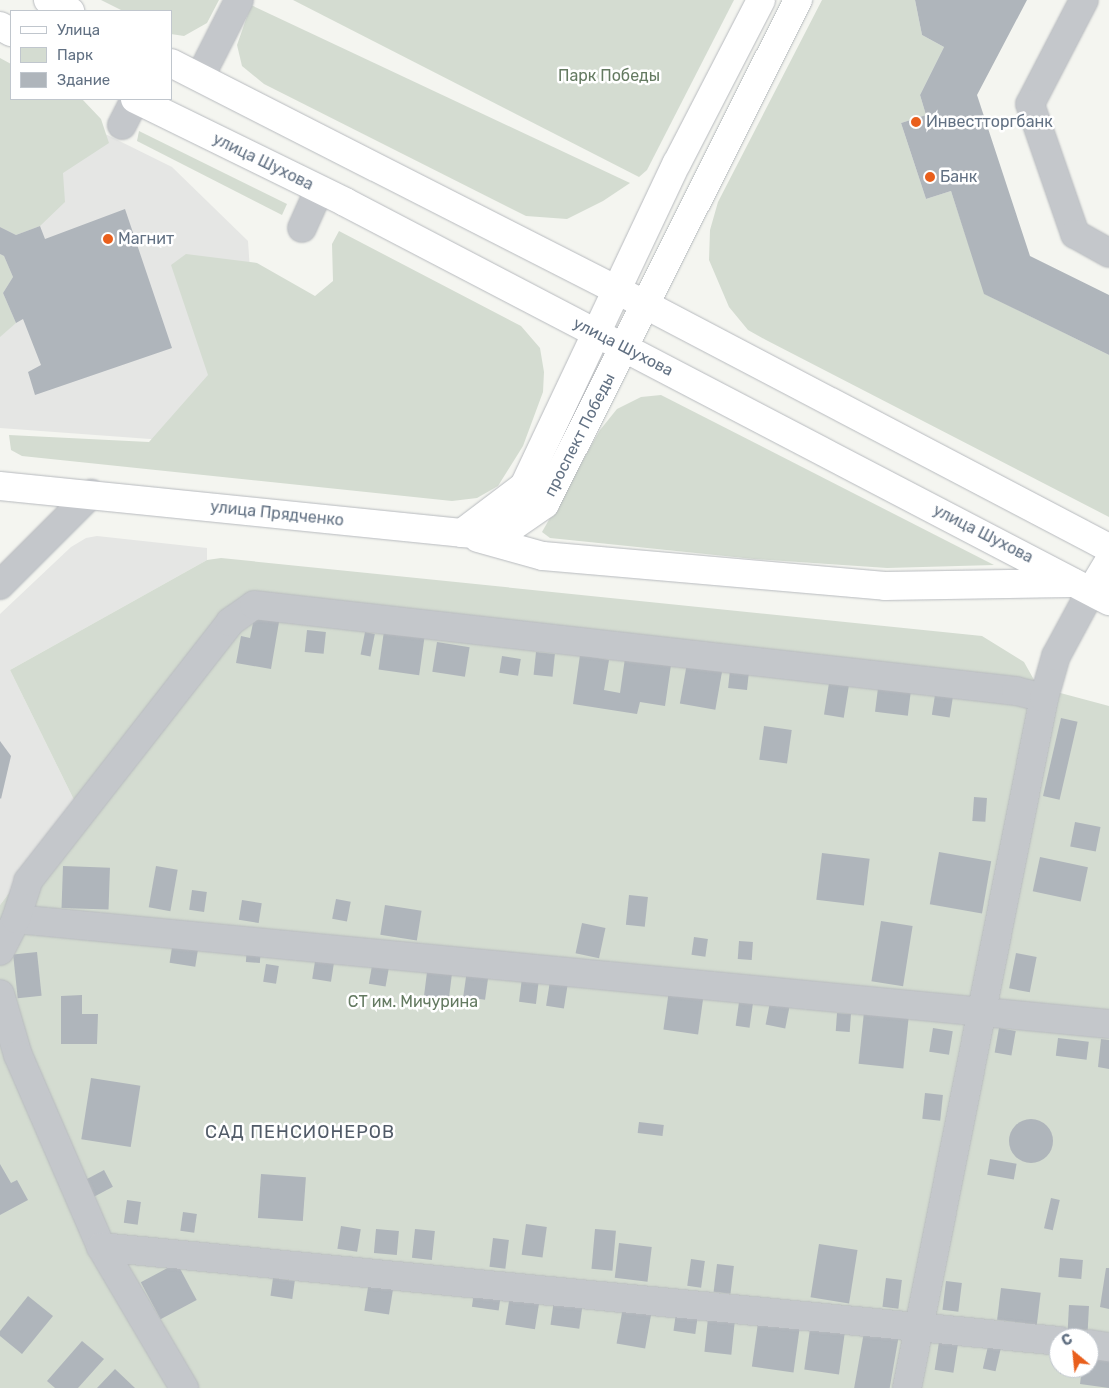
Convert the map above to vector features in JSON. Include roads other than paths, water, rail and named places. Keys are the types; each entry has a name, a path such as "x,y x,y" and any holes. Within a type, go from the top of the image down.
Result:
{"main road":[{"path":"48,0 68,10"},
{"name":"проспект Победы","path":"462,533 524,486 677,163 761,0"},
{"name":"проспект Победы","path":"462,533 486,534 509,529 545,504 646,305 706,178 798,0"},
{"path":"172,63 646,305 1109,548"},
{"name":"улица Шухова","path":"137,100 319,190 624,347 1092,592"},
{"name":"улица Прядченко","path":"0,486 462,533"},
{"path":"462,533 543,556 885,586 1092,592 1109,561"}],"street":[{"path":"200,77 239,0"},
{"path":"1084,0 1030,104 1075,234 1109,253"},
{"path":"122,125 134,100"},
{"path":"302,228 319,190"},
{"path":"0,585 91,494"},
{"path":"907,1388 1044,698 1056,656 1092,592"},
{"path":"0,951 16,919 28,881 230,622 254,605 1016,691 1044,698"},
{"path":"16,919 1109,1024"},
{"path":"0,994 18,1055 100,1248 184,1388"},
{"path":"100,1248 920,1325 1049,1340"}],"place":[{"name":"Инвестторгбанк","path":"916,122"},
{"name":"Банк","path":"930,177"},
{"name":"Магнит","path":"108,239"}],"district":[{"name":"САД ПЕНСИОНЕРОВ","path":"300,1132"}],"park label":[{"name":"Парк Победы","path":"609,76"},
{"name":"СТ им. Мичурина","path":"413,1002"}]}
